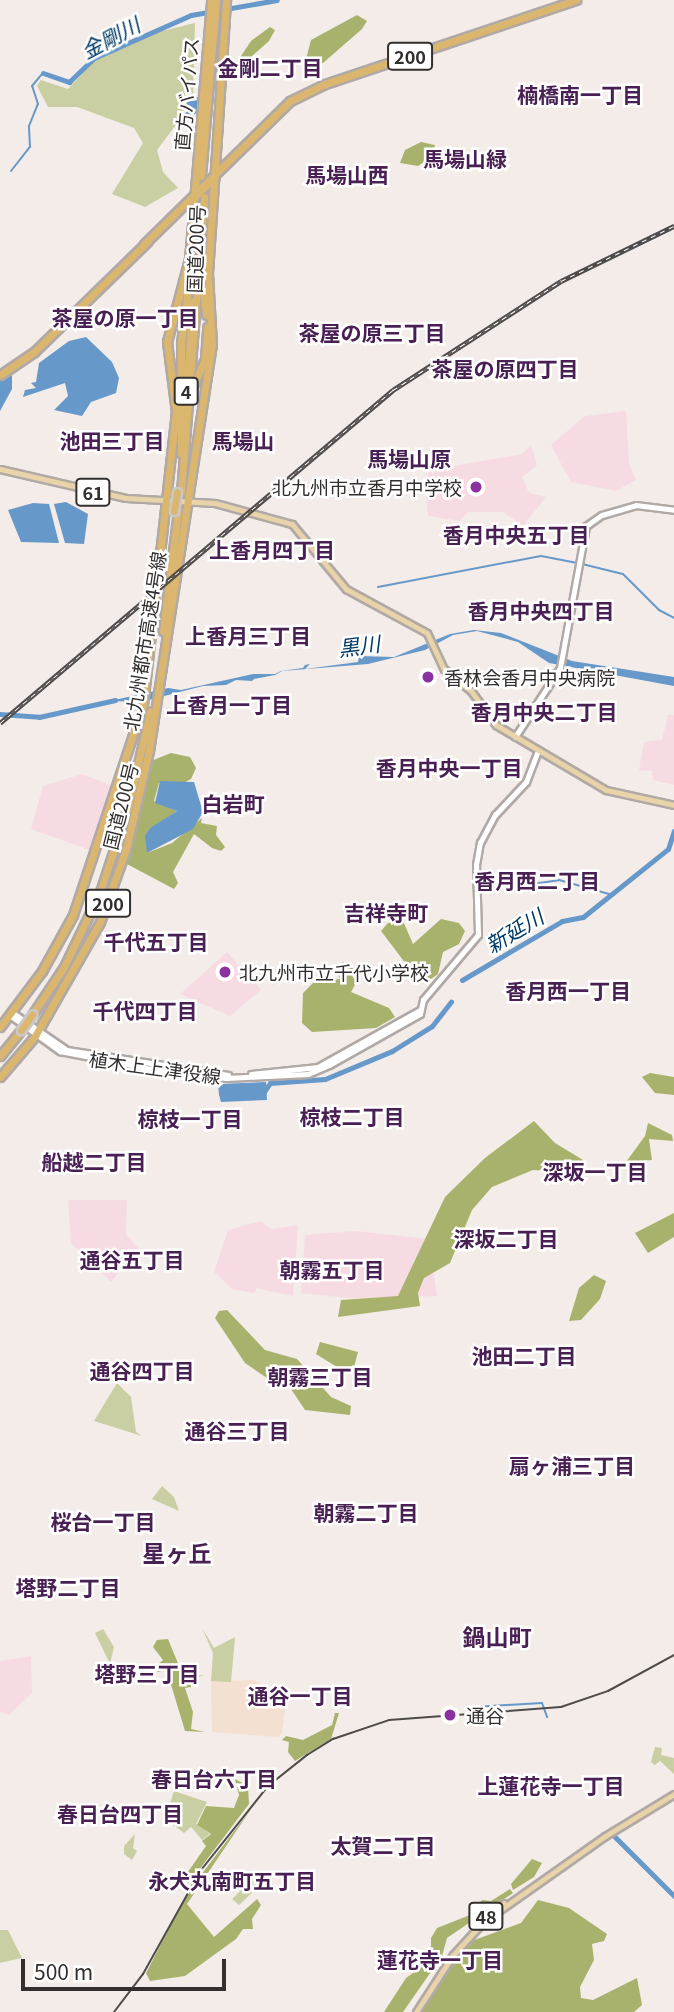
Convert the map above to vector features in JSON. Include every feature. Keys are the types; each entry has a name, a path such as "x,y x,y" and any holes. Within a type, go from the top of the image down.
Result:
{"highway":[{"name":"国道200号","path":"0,1077 36,1034 80,962 112,894 147,761 212,345 208,273 214,174 283,106 313,89 576,0"},
{"path":"203,175 218,1"},
{"name":"直方バイパス","path":"197,196 201,92 216,19"},
{"name":"直方バイパス","path":"214,174 216,19"},
{"name":"国道200号","path":"0,1027 42,971 74,915 144,703 176,412 167,342 186,273 197,196 231,155 256,132"},
{"path":"215,141 220,154 231,155"},
{"path":"0,376 34,352 197,196"},
{"name":"北九州都市高速4号線","path":"1,1052 64,967 96,900 119,837 144,736 166,595 191,395 197,275 197,196"},
{"path":"197,275 212,201"},
{"path":"192,227 197,275"},
{"name":"北九州都市高速4号線","path":"179,492 181,342 196,290"}],"main road":[{"name":"61","path":"0,469 72,489 167,501 215,503 292,524 345,589 428,635 444,669 471,691 492,721 537,754 614,793 674,805"},
{"path":"514,737 561,666 586,526 596,518 636,505 674,510"},
{"name":"植木上上津役線","path":"10,1014 36,1034 59,1046 85,1054 201,1073 251,1074 318,1066 420,1012 434,986 478,935 476,865 480,843 495,816 526,782 537,754"},
{"name":"48","path":"414,2012 451,1952 477,1924 614,1830 674,1794"}],"shaded area":[{"path":"626,411 629,464 636,480 616,491 571,482 551,445 585,416"},
{"name":"北九州市立香月中学校","path":"531,445 537,465 522,477 529,493 546,497 523,526 503,512 468,512 460,521 428,516 425,481 430,470 522,454"},
{"path":"668,715 674,715 674,785 653,780 652,771 639,770 644,742 662,740"},
{"path":"82,774 116,787 95,852 31,829 43,786"},
{"name":"北九州市立千代小学校","path":"227,952 261,990 230,1016 180,994"},
{"path":"68,1200 127,1200 126,1234 138,1248 111,1282 71,1243"},
{"path":"261,1221 271,1229 298,1225 293,1296 256,1288 255,1293 232,1289 214,1272 228,1230"},
{"path":"356,1231 428,1239 437,1296 349,1298 301,1293 305,1235"},
{"path":"31,1656 32,1693 9,1715 0,1712 0,1661"},
{"path":"254,1680 266,1686 269,1697 285,1708 282,1733 278,1737 212,1732 211,1681"}],"green space":[{"path":"357,15 367,21 362,29 323,63 305,63 311,40"},
{"path":"195,23 193,95 185,98 184,114 157,150 163,172 178,188 145,207 112,194 143,143 134,128 77,107 48,107 37,86 41,80 68,89 94,61 158,32"},
{"path":"270,27 275,30 269,41 243,64 237,62 251,41"},
{"path":"421,142 435,145 433,156 418,166 400,163 405,150"},
{"path":"171,753 190,757 196,768 191,779 180,785 159,783 154,801 177,811 150,829 147,853 172,843 202,818 201,823 217,826 216,835 225,847 221,851 212,848 194,834 173,872 178,883 174,889 125,863 151,761"},
{"path":"441,919 459,923 465,931 459,944 443,952 438,974 431,979 406,964 381,931 388,923 403,921 413,944"},
{"path":"343,962 361,974 351,992 389,1008 395,1017 376,1028 312,1032 302,1023 303,993 313,983 340,979 336,969"},
{"path":"650,1073 674,1077 674,1095 655,1093 642,1077"},
{"path":"534,1121 555,1143 583,1160 575,1173 533,1170 492,1187 472,1210 450,1263 424,1278 418,1293 420,1306 338,1317 341,1300 398,1296 445,1197 485,1158"},
{"path":"648,1123 672,1135 673,1141 649,1139 652,1160 626,1162 645,1136"},
{"path":"674,1213 674,1237 648,1253 635,1233"},
{"path":"594,1275 606,1281 600,1299 581,1320 569,1321 579,1288"},
{"path":"227,1310 265,1350 297,1359 331,1397 351,1406 350,1415 305,1410 287,1383 267,1378 245,1363 215,1318 219,1311"},
{"path":"320,1342 358,1352 353,1371 345,1372 316,1354"},
{"path":"117,1383 131,1397 136,1432 142,1436 94,1421"},
{"path":"162,1486 174,1497 179,1511 152,1499"},
{"path":"202,1628 214,1648 235,1637 231,1682 211,1681 213,1653"},
{"path":"103,1629 114,1647 110,1664 95,1633"},
{"path":"168,1639 184,1678 205,1675 190,1679 191,1687 185,1688 193,1712 191,1729 205,1732 185,1731 169,1678 165,1670 158,1672 155,1667 163,1660 153,1647 157,1640"},
{"path":"335,1713 339,1713 331,1739 295,1761 288,1752 289,1742 282,1740 286,1736 303,1740 332,1725"},
{"path":"655,1747 662,1748 661,1755 674,1758 674,1774 660,1761 655,1765 651,1762"},
{"path":"235,1779 248,1786 249,1804 189,1883 185,1881 176,1889 206,1846 202,1841 211,1834 197,1825 206,1806 234,1808 239,1795"},
{"path":"174,1791 207,1802 196,1824 210,1834 202,1840 191,1827 184,1833 165,1819"},
{"path":"251,1809 187,1904 214,1937 257,1899 261,1905 252,1919 253,1929 243,1929 236,1939 185,1976 150,1981 146,1973 188,1892"},
{"path":"135,1834 133,1848 137,1851 132,1860 124,1854 124,1846"},
{"path":"532,1859 542,1863 534,1877 513,1890 511,1884"},
{"path":"252,1880 258,1887 239,1905 232,1899"},
{"path":"510,1889 513,1893 447,1938 442,1956 403,2012 384,2012 406,1978 431,1960 431,1938 437,1928 470,1915 482,1900 491,1901"},
{"path":"538,1900 569,1908 607,1934 604,1941 592,1944 594,1960 580,1987 581,1998 593,2000 637,1978 642,2005 634,2012 419,2012 466,1943 521,1923"},
{"path":"0,1930 8,1930 22,1958 0,1963"}],"water":[{"path":"201,96 202,108 181,126 179,121 188,110 186,101"},
{"path":"86,337 112,362 119,378 116,393 91,402 82,416 54,410 68,396 65,383 23,397 25,390 36,388 31,383 36,382 39,363 69,341"},
{"path":"12,371 12,389 0,411 0,378"},
{"path":"66,502 88,514 84,544 65,543 54,504"},
{"path":"33,503 49,504 59,543 21,542 8,510"},
{"path":"474,630 501,633 572,661 674,677 674,686 549,663 518,642 477,631 453,635 425,650 368,664 282,671 275,675 252,681 236,680 226,685 203,686 141,702 110,701 168,688 181,690 253,674 275,674 281,671 303,668 310,664 305,669 358,662 359,656 394,657 450,634"},
{"path":"160,781 194,782 203,812 193,829 147,853 145,836 150,828 177,811 155,803"},
{"path":"266,1082 267,1100 221,1102 218,1084"}],"waterway":[{"name":"金剛川","path":"43,73 69,82 94,58 191,15 277,0"},
{"path":"11,171 30,147 29,126 38,104 32,86 43,73"},
{"path":"378,587 541,556 577,563"},
{"path":"582,564 623,574 659,610 674,618"},
{"name":"黒川","path":"0,714 39,717 115,700"},
{"name":"新延川","path":"462,980 562,921 583,917 668,849 674,831"},
{"path":"479,883 532,884 559,880 609,894"},
{"name":"新延川","path":"263,1093 270,1083 325,1079 392,1051 432,1026 451,1002"},
{"path":"474,1707 542,1703 547,1717"},
{"path":"614,1836 674,1896"}],"tram line":[{"path":"114,2012 143,1974 201,1870 268,1786 307,1755 333,1739 389,1720 561,1707 608,1691 674,1655"}],"railway":[{"path":"0,723 393,390 561,281 674,226"}],"place":[{"name":"北九州市立香月中学校","path":"476,487"},
{"name":"香林会香月中央病院","path":"428,677"},
{"name":"北九州市立千代小学校","path":"225,972"},
{"name":"通谷","path":"450,1715"}],"district":[{"name":"金剛二丁目","path":"270,67"},
{"name":"楠橋南一丁目","path":"580,94"},
{"name":"馬場山緑","path":"465,158"},
{"name":"馬場山西","path":"347,174"},
{"name":"茶屋の原一丁目","path":"125,317"},
{"name":"茶屋の原三丁目","path":"372,332"},
{"name":"茶屋の原四丁目","path":"505,368"},
{"name":"池田三丁目","path":"112,440"},
{"name":"馬場山","path":"243,440"},
{"name":"馬場山原","path":"409,458"},
{"name":"香月中央五丁目","path":"516,534"},
{"name":"上香月四丁目","path":"272,549"},
{"name":"香月中央四丁目","path":"541,610"},
{"name":"上香月三丁目","path":"248,635"},
{"name":"上香月一丁目","path":"229,704"},
{"name":"香月中央二丁目","path":"544,711"},
{"name":"香月中央一丁目","path":"449,767"},
{"name":"白岩町","path":"233,803"},
{"name":"香月西二丁目","path":"537,880"},
{"name":"吉祥寺町","path":"386,912"},
{"name":"千代五丁目","path":"156,941"},
{"name":"香月西一丁目","path":"568,990"},
{"name":"千代四丁目","path":"145,1010"},
{"name":"椋枝二丁目","path":"352,1116"},
{"name":"椋枝一丁目","path":"190,1118"},
{"name":"船越二丁目","path":"94,1161"},
{"name":"深坂一丁目","path":"595,1171"},
{"name":"深坂二丁目","path":"506,1238"},
{"name":"通谷五丁目","path":"132,1259"},
{"name":"朝霧五丁目","path":"332,1269"},
{"name":"池田二丁目","path":"524,1355"},
{"name":"通谷四丁目","path":"142,1370"},
{"name":"朝霧三丁目","path":"320,1376"},
{"name":"通谷三丁目","path":"237,1430"},
{"name":"扇ヶ浦三丁目","path":"572,1465"},
{"name":"朝霧二丁目","path":"366,1512"},
{"name":"桜台一丁目","path":"103,1521"},
{"name":"星ヶ丘","path":"177,1552"},
{"name":"塔野二丁目","path":"68,1587"},
{"name":"鍋山町","path":"497,1636"},
{"name":"塔野三丁目","path":"147,1673"},
{"name":"通谷一丁目","path":"300,1695"},
{"name":"春日台六丁目","path":"214,1778"},
{"name":"上蓮花寺一丁目","path":"551,1785"},
{"name":"春日台四丁目","path":"120,1813"},
{"name":"太賀二丁目","path":"383,1845"},
{"name":"永犬丸南町五丁目","path":"232,1880"},
{"name":"蓮花寺一丁目","path":"440,1959"}]}
